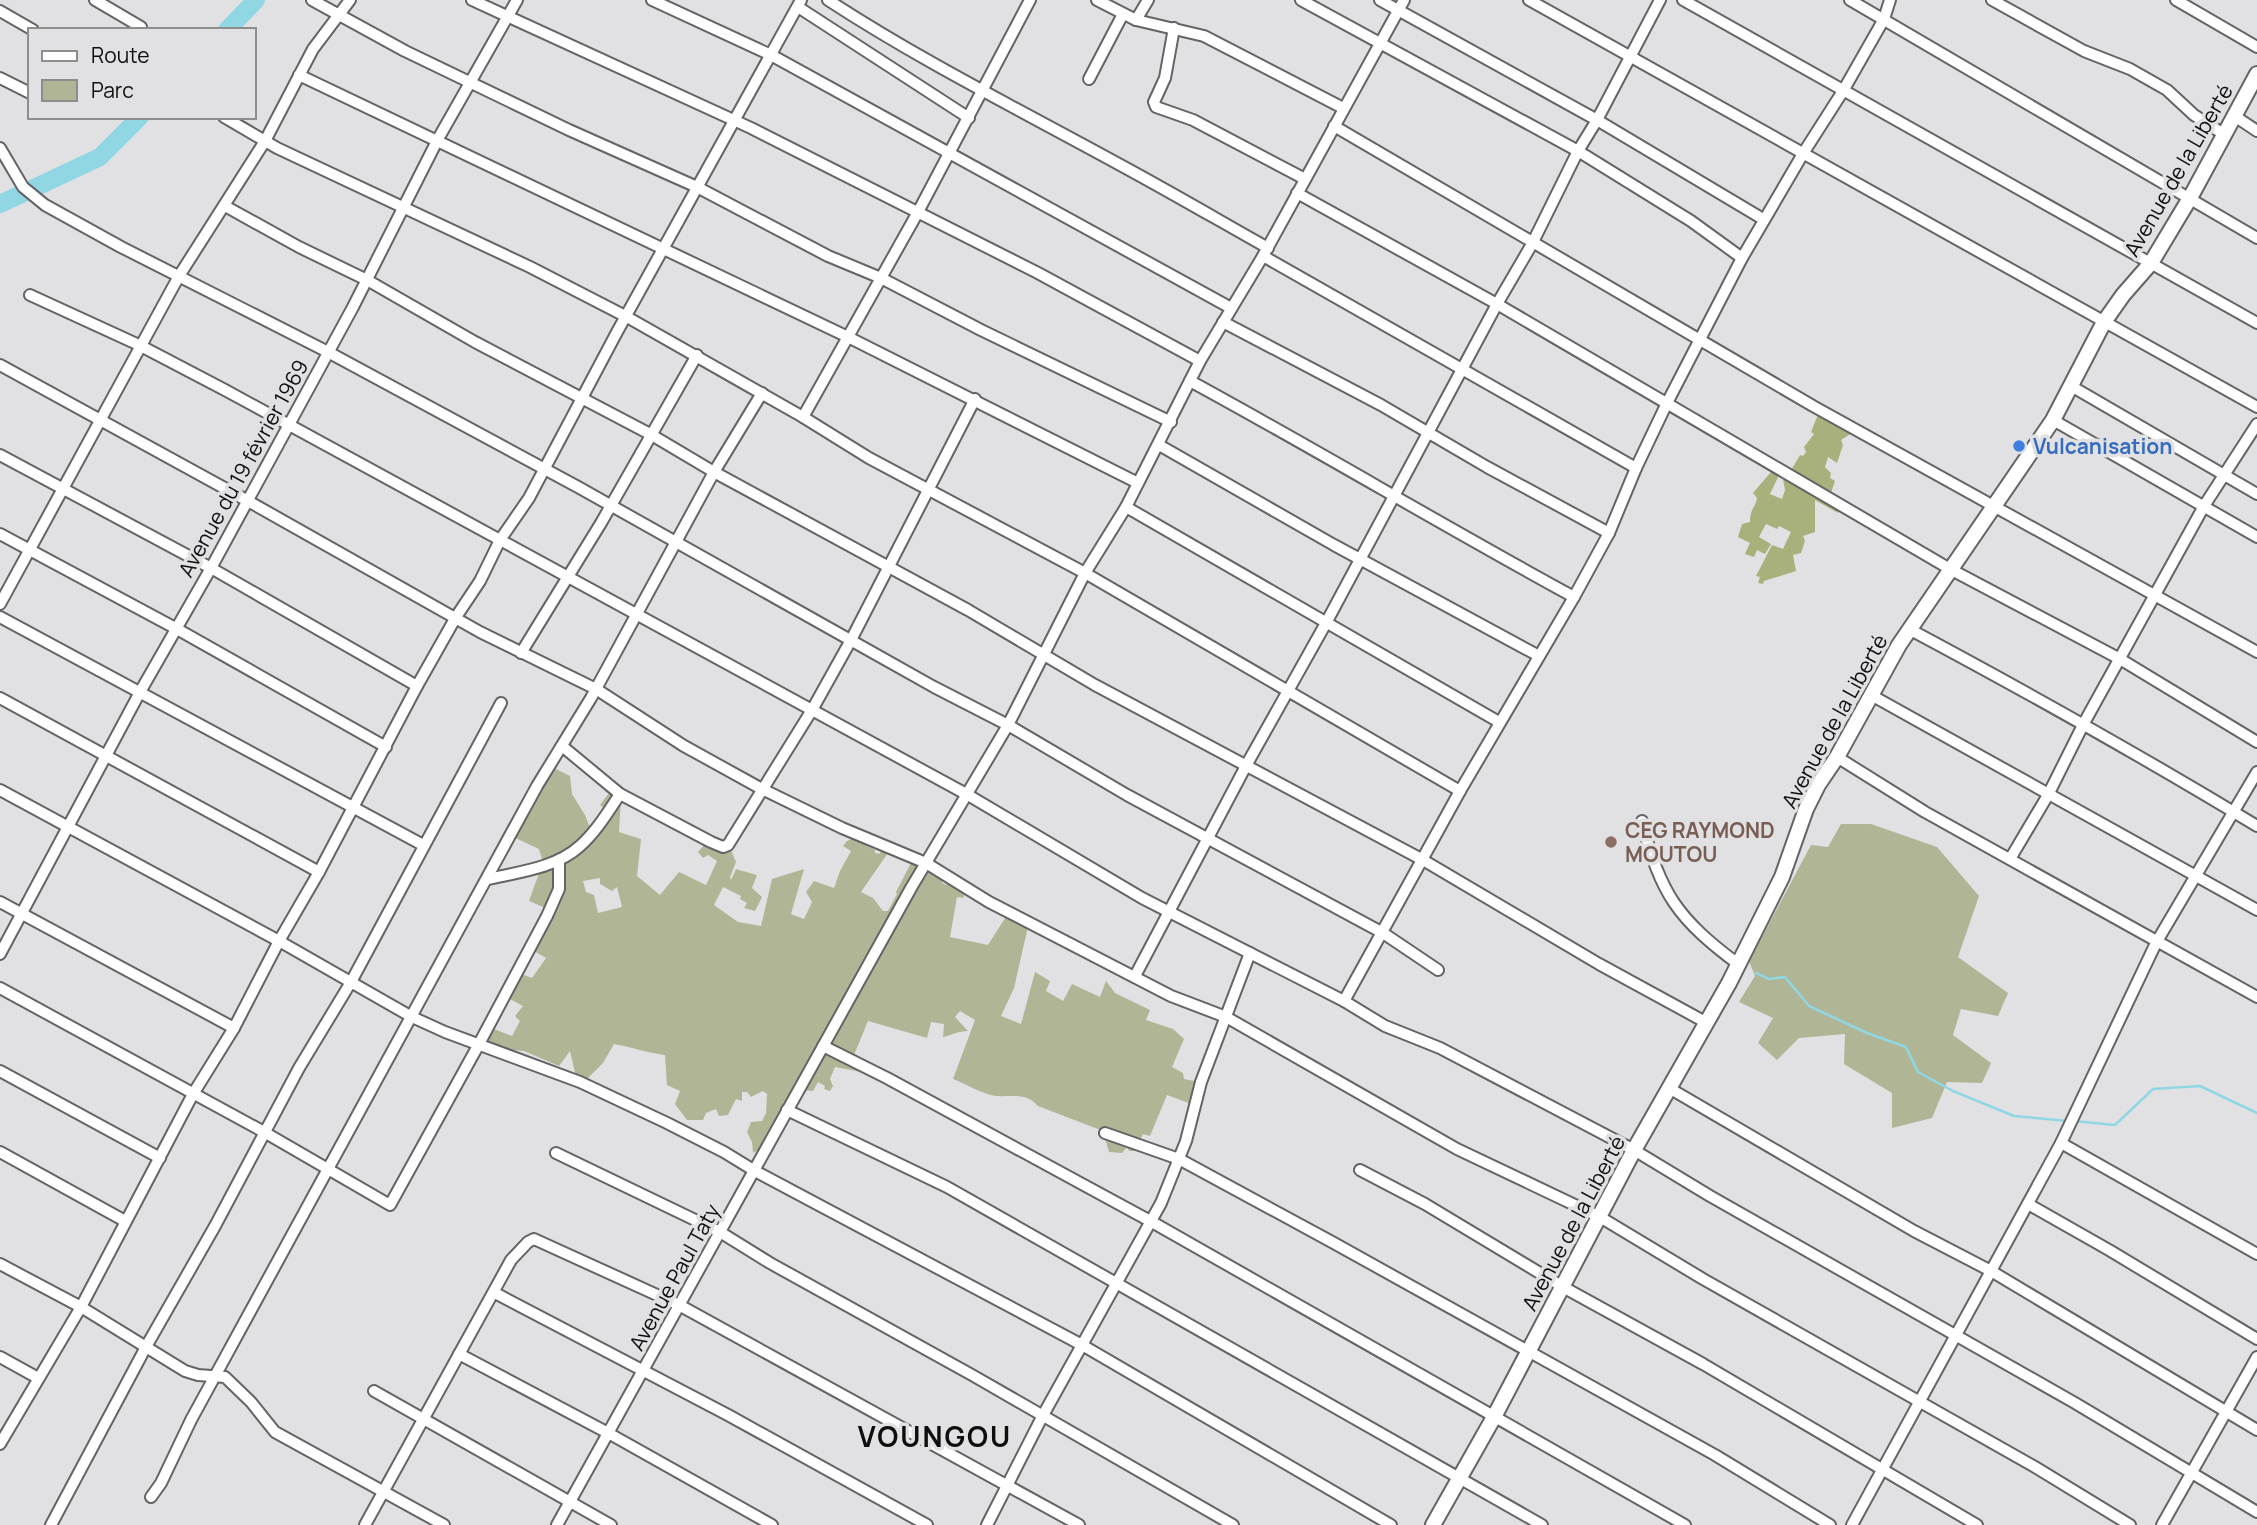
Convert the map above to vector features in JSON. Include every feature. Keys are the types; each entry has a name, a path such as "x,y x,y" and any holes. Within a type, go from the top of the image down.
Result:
{"street":[{"path":"95,0 141,27"},
{"path":"312,0 471,82 569,130 697,187 828,256 881,278 981,330 1171,422"},
{"path":"0,604 101,421 139,345 179,276 265,141 313,49 350,0"},
{"path":"472,0 751,128 1038,273 1200,361"},
{"name":"Avenue du 19 février 1969","path":"0,954 368,280 438,139 517,0"},
{"path":"652,0 771,55 1231,308"},
{"path":"828,0 883,36 982,92 1125,167 1462,370 1636,468"},
{"path":"803,417 918,212 1030,0"},
{"path":"1097,0 1136,20 1204,36 1343,108"},
{"path":"1136,20 1148,0"},
{"path":"1301,0 1379,41 1401,57 1461,86 1578,151 1691,221 1742,258"},
{"path":"1380,0 1401,5 1763,219"},
{"path":"1529,0 2257,407"},
{"path":"1135,976 1247,764 1532,244 1578,151 1660,0"},
{"path":"1683,0 2257,323"},
{"path":"1850,0 2257,238"},
{"path":"1344,1001 1499,722 1609,533 1667,403 1742,258 1763,219 1843,91 1884,19 1890,0"},
{"path":"1992,0 2084,51 2130,69 2167,90 2194,115 2225,135"},
{"path":"2176,0 2257,47"},
{"path":"0,1444 81,1307 194,1094 234,1028 279,941 354,808 417,686 480,581 500,540 529,498 799,3 969,118"},
{"name":"Avenue Paul Taty","path":"557,1525 926,863 1009,725 1085,573 1126,507 1200,361 1266,252 1401,5"},
{"path":"0,11 30,28"},
{"path":"1089,79 1123,14"},
{"path":"1174,28 1165,78 1154,102 1156,107 1193,120 1305,179"},
{"name":"Avenue de la Liberté","path":"1433,1525 1494,1417 1634,1150 1738,964 1782,877 1806,809 1909,629 2053,420 2104,322 2123,295 2151,264 2236,117 2257,74"},
{"path":"299,75 438,139 848,337 1138,483"},
{"path":"0,78 28,92"},
{"path":"2236,117 2257,131"},
{"path":"227,119 265,141 627,317 762,393 869,458 1085,573 1460,791"},
{"path":"1334,126 1813,406 2257,652"},
{"path":"0,148 23,187 45,205 328,352 544,469 1009,725 1208,839 1383,933 1438,970"},
{"path":"1297,193 1497,304 1950,569 2120,659 2257,742"},
{"path":"225,206 299,247 368,280 475,341 650,434 714,472 889,565 1095,685 1423,860 1707,1023"},
{"path":"30,295 139,345 289,425 968,795 1168,911 1344,1001 1385,1026 1440,1048 1634,1150 2107,1422 2257,1512"},
{"path":"1223,323 1336,381 1609,533"},
{"path":"521,653 610,506 696,355"},
{"path":"0,365 521,653 596,689 684,746 762,789 842,828 926,863 989,902 1171,996 1226,1017 1457,1149 1601,1217 1703,1279 2035,1467 2130,1525"},
{"path":"1190,381 1574,597"},
{"path":"2071,386 2257,494"},
{"path":"151,1497 161,1483 215,1376 537,786 596,689 714,472 762,393"},
{"path":"562,746 620,794 711,842 723,847 732,841 812,710 851,640 975,399"},
{"path":"2053,420 2257,537"},
{"path":"2010,859 2048,795 2084,723 2204,506 2257,424"},
{"path":"1159,444 1539,656"},
{"path":"0,455 211,568 417,686"},
{"path":"1126,507 1499,722"},
{"path":"0,534 177,629 386,747"},
{"path":"0,617 423,845"},
{"path":"1909,629 2084,723 2257,826"},
{"path":"1871,695 2048,795 2197,874 2257,910"},
{"path":"0,698 319,872"},
{"path":"51,1525 264,1132 351,982 501,703"},
{"path":"1837,757 1925,812 2257,997"},
{"path":"1852,1525 2061,1143 2156,943 2257,772"},
{"path":"0,790 279,941 412,1017 580,1082 701,1140 1082,1345 1391,1525"},
{"path":"488,879 559,860 579,847 593,832 620,794"},
{"path":"1642,821 1652,861 1672,901 1697,930 1738,964"},
{"path":"0,988 264,1132 390,1205 479,1044 559,889 559,860"},
{"path":"0,902 234,1028"},
{"path":"987,1525 1042,1417 1152,1222 1179,1159 1201,1082 1250,953"},
{"path":"823,1046 1152,1222 1685,1525"},
{"path":"0,1070 160,1158"},
{"path":"1669,1088 1914,1231 1992,1271 2257,1430"},
{"path":"788,1110 947,1187 1542,1525"},
{"path":"1105,1133 1179,1159 1715,1455 1830,1525"},
{"path":"2061,1143 2257,1254"},
{"path":"0,1152 125,1222"},
{"path":"555,1153 720,1232 1233,1525"},
{"path":"1360,1170 1425,1204 1563,1287 1703,1364 1977,1525"},
{"path":"2028,1204 2257,1339"},
{"path":"365,1525 511,1260 534,1239 680,1305 1079,1525"},
{"path":"0,1264 147,1345 185,1371 225,1377 251,1402 275,1432 444,1525"},
{"path":"495,1293 740,1422 927,1525"},
{"path":"459,1354 610,1434 772,1525"},
{"path":"0,1357 38,1378"},
{"path":"2162,1525 2257,1357"},
{"path":"374,1391 611,1525"}],"green space":[{"path":"1819,412 1852,433 1841,440 1843,445 1837,463 1828,457 1825,467 1831,473 1830,478 1835,481 1831,493 1842,499 1838,513 1815,500 1815,532 1803,536 1805,541 1801,553 1793,555 1796,571 1764,581 1763,584 1758,583 1760,577 1756,576 1772,545 1783,549 1791,532 1766,524 1759,537 1771,544 1765,554 1757,550 1754,557 1745,554 1750,543 1738,537 1742,524 1750,522 1757,498 1753,493 1771,472 1779,475 1770,494 1782,499 1785,490 1783,479 1791,479 1790,472 1800,455 1803,456 1806,452 1804,447 1814,434 1811,432"},
{"path":"552,767 570,776 572,794 590,828 605,809 600,805 609,793 621,798 619,832 641,839 637,876 660,895 679,872 706,885 717,861 708,855 703,858 698,852 707,842 731,850 736,862 731,880 736,869 757,875 752,888 762,897 755,911 744,908 747,903 740,899 741,896 723,887 714,905 738,922 761,926 772,879 804,869 791,914 804,919 812,902 806,892 814,881 834,888 851,851 843,846 858,836 863,844 875,850 875,853 879,854 884,848 890,850 861,892 873,898 883,911 888,911 913,859 923,863 890,934 932,868 945,876 942,883 947,885 949,878 968,889 963,898 957,897 950,937 988,945 1009,912 1029,922 1014,988 1001,1016 1021,1024 1035,972 1050,981 1046,991 1063,1001 1072,984 1100,997 1106,981 1115,993 1150,1010 1146,1020 1173,1029 1184,1039 1172,1067 1183,1073 1184,1079 1205,1083 1194,1105 1167,1095 1150,1136 1143,1134 1134,1151 1129,1151 1127,1147 1122,1153 1109,1152 1103,1131 1038,1106 1028,1099 991,1095 953,1079 975,1020 960,1011 955,1017 968,1031 943,1037 944,1024 931,1022 927,1038 868,1021 854,1055 855,1064 877,1075 835,1067 830,1079 833,1086 830,1091 818,1082 813,1091 803,1090 761,1148 753,1153 747,1132 751,1122 762,1121 766,1113 767,1094 763,1091 751,1097 747,1092 742,1092 742,1101 736,1099 728,1115 719,1116 716,1109 706,1113 703,1120 687,1120 675,1104 680,1091 667,1085 665,1055 614,1044 603,1063 582,1084 577,1081 570,1051 559,1066 524,1051 494,1048 484,1040 489,1027 512,1036 520,1021 515,1016 523,1006 508,998 519,973 532,978 546,958 534,951 548,909 529,901 543,862 539,849 511,836","holes":["600,878 600,884 612,891 617,887 622,907 598,913 594,895 586,892 583,881"]},
{"path":"1841,824 1871,824 1937,847 1979,896 1958,957 2008,993 1998,1016 1961,1009 1953,1035 1991,1063 1982,1083 1947,1082 1932,1118 1892,1128 1892,1093 1844,1064 1845,1034 1799,1038 1777,1060 1758,1043 1773,1018 1739,1002 1755,976 1749,961 1811,845 1828,847"}],"waterway":[{"path":"229,28 256,0"},
{"path":"0,204 100,157 138,119"},
{"path":"1756,973 1769,979 1785,977 1809,1006 1867,1033 1906,1047 1918,1072 1953,1091 2014,1116 2068,1121"},
{"path":"2074,1121 2115,1125 2153,1089 2200,1086 2257,1113"}],"place":[{"name":"Vulcanisation","path":"2019,446"},
{"name":"CEG RAYMOND MOUTOU","path":"1611,842"}],"district":[{"name":"VOUNGOU","path":"935,1436"}]}
